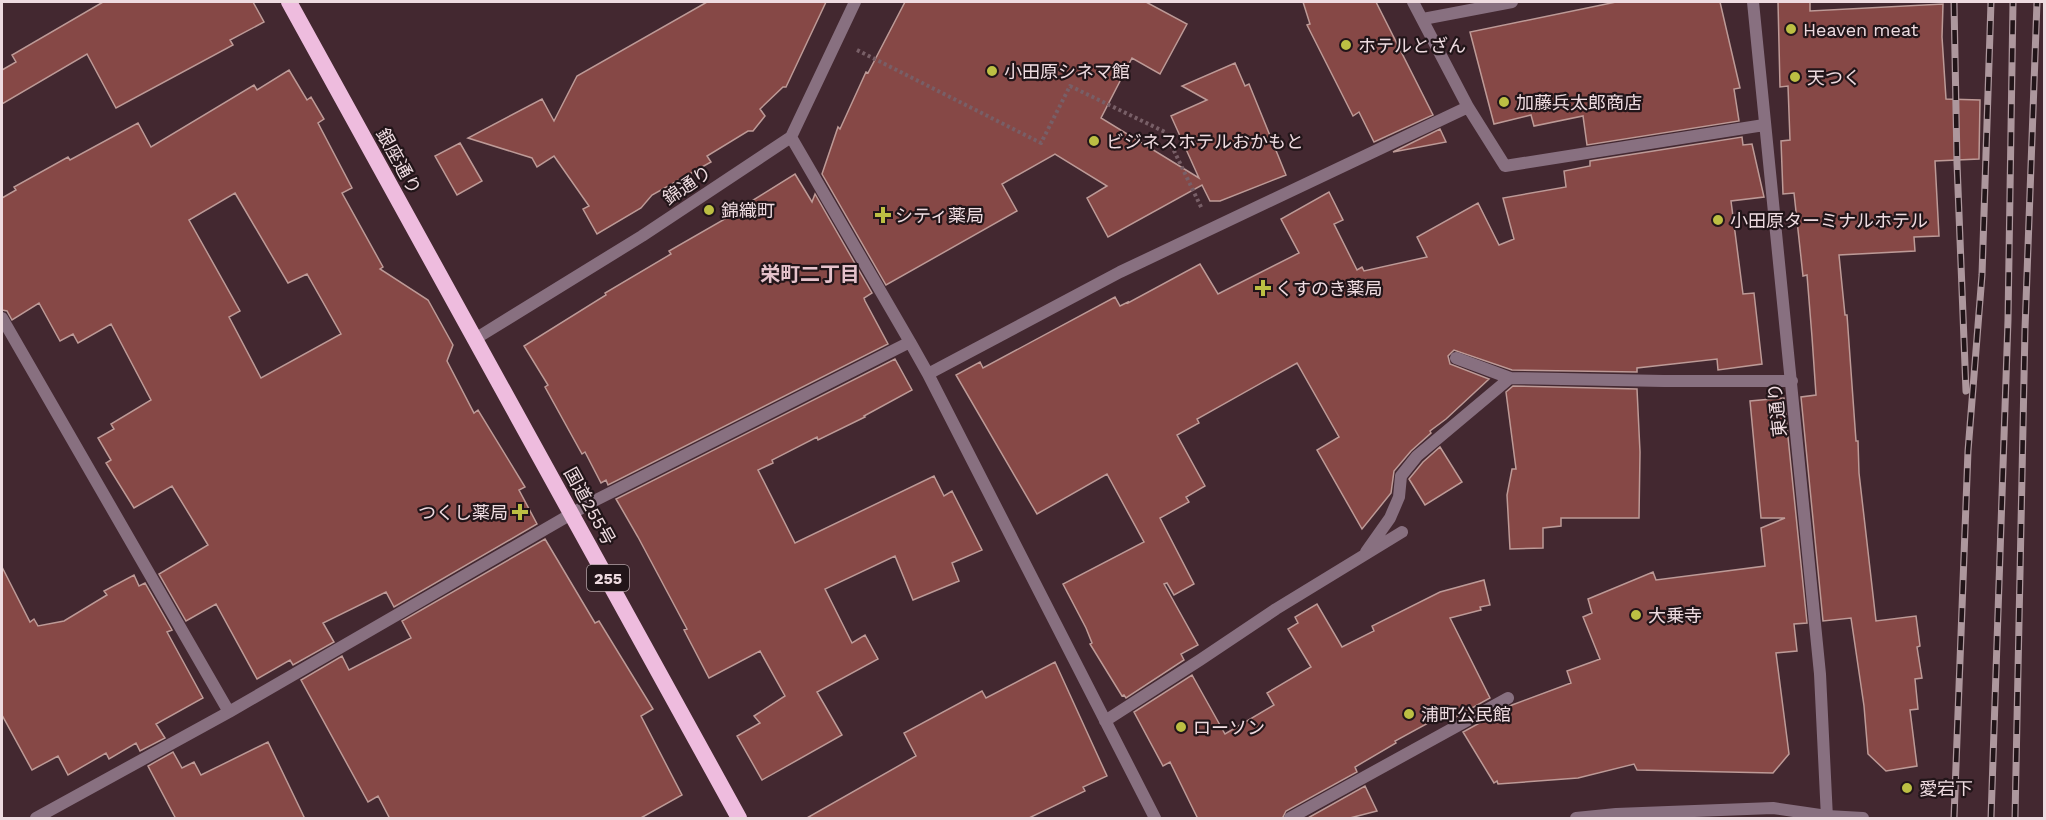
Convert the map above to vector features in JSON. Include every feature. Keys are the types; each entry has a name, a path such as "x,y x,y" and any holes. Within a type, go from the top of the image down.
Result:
{"highway":[{"name":"銀座通り","path":"290,2 475,339"},
{"name":"国道255号","path":"475,339 739,819"}],"street":[{"path":"855,2 791,137 928,374 1155,819"},
{"path":"1413,2 1468,107 1504,166 1764,125"},
{"path":"1423,19 1512,2"},
{"name":"東通り","path":"1753,2 1820,674 1826,818"},
{"path":"928,374 1120,272 1468,107"},
{"name":"錦通り","path":"475,339 633,242 791,137"},
{"path":"2,318 230,712"},
{"path":"36,819 230,712 572,513 910,342"},
{"path":"1455,358 1510,378 1792,381"},
{"path":"1363,557 1390,518 1399,497 1401,476 1417,456 1510,378"},
{"path":"1105,721 1276,609 1402,532"},
{"path":"1290,819 1508,698"},
{"path":"1576,819 1616,814 1773,808 1826,818 1863,819"}],"path":[{"path":"838,40 1041,143 1070,86 1165,132 1212,228"}],"building":[{"path":"103,2 253,2 264,22 230,40 233,45 116,108 87,54 2,104 2,70 16,62 12,55"},
{"path":"707,2 826,2 786,87 783,87 760,109 765,116 753,131 748,131 707,156 711,162 652,195 641,208 597,234 583,209 589,206 554,156 537,167 532,158 468,138 542,99 554,121 577,76"},
{"path":"905,2 1146,2 1187,24 1160,74 1132,58 1101,118 1199,178 1171,116 1207,100 1182,86 1235,63 1245,86 1249,84 1286,175 1220,201 1210,201 1202,185 1108,237 1087,198 1107,186 1055,154 1002,184 1017,211 886,285 822,174 838,127 840,129 866,72 868,73"},
{"path":"1303,2 1376,2 1433,115 1374,142 1359,112 1353,116 1307,25 1310,24"},
{"path":"1616,2 1720,2 1740,88 1734,89 1739,121 1587,145 1583,116 1534,126 1531,115 1494,124 1470,32"},
{"path":"1778,2 1810,2 1810,11 1943,4 1942,37 1946,99 1980,100 1979,159 1935,161 1939,236 1914,237 1915,251 1839,255 1845,315 1847,315 1859,473 1876,621 1916,616 1920,646 1917,647 1922,678 1915,679 1918,709 1910,710 1917,766 1886,771 1868,754 1864,706 1851,618 1823,621 1801,397 1816,395 1812,337 1807,275 1803,276 1794,193 1783,194 1781,141 1790,140 1788,86 1780,87"},
{"path":"289,70 307,100 311,97 324,119 318,123 352,188 342,193 383,267 380,269 428,300 453,345 447,361 474,413 478,410 525,487 519,490 537,524 394,607 386,592 323,623 334,642 293,665 290,660 257,679 216,604 186,621 159,574 208,545 172,486 134,508 106,463 111,460 98,438 114,429 111,424 151,400 111,324 78,343 73,334 60,341 39,303 12,320 7,311 2,310 2,198 16,190 14,187 68,157 70,160 138,123 151,147 254,85 257,90","holes":["235,193 288,283 307,274 341,334 261,378 229,317 240,311 189,220"]},
{"path":"1440,129 1446,142 1393,152"},
{"path":"1742,137 1743,145 1752,144 1764,197 1731,201 1743,294 1754,293 1762,364 1718,370 1717,359 1637,368 1637,372 1512,370 1454,350 1448,356 1450,364 1489,379 1430,431 1431,433 1394,471 1391,493 1362,529 1317,450 1339,437 1297,363 1197,419 1199,423 1177,435 1205,486 1186,497 1189,502 1160,518 1194,584 1174,595 1167,583 1164,584 1198,645 1181,654 1184,660 1126,698 1122,696 1090,644 1092,643 1086,628 1063,584 1144,542 1107,474 1037,514 956,375 980,362 983,368 1115,297 1120,306 1128,303 1200,264 1218,294 1299,253 1281,219 1329,192 1343,220 1334,224 1357,270 1362,267 1364,271 1427,257 1417,237 1478,203 1499,245 1514,239 1503,198 1566,187 1564,171 1590,166 1590,161"},
{"path":"460,143 482,181 457,195 435,156"},
{"path":"795,174 812,202 815,194 872,293 864,298 888,344 608,485 606,480 601,483 585,452 582,454 545,387 548,385 524,346 606,295 605,293 671,254 669,251 751,204 750,202"},
{"path":"895,359 912,390 865,417 818,440 817,437 772,460 773,463 758,470 795,543 934,476 944,496 952,491 982,550 952,563 959,581 913,600 895,556 825,589 852,643 865,635 878,659 817,692 842,735 762,780 737,736 760,723 754,716 785,696 760,651 709,678 684,630 687,629 616,499"},
{"path":"1513,386 1637,389 1640,452 1639,518 1561,518 1561,526 1543,528 1543,548 1510,549 1507,495 1512,469 1516,469 1506,392"},
{"path":"1784,398 1807,623 1794,624 1797,651 1776,653 1789,754 1773,773 1637,770 1634,764 1578,778 1498,784 1497,781 1494,783 1463,732 1512,705 1571,683 1567,671 1600,659 1583,617 1592,613 1588,599 1653,572 1656,580 1765,566 1761,528 1785,518 1761,518 1750,401"},
{"path":"1440,447 1462,482 1425,505 1409,479"},
{"path":"545,539 595,623 599,621 653,709 641,716 682,795 639,819 390,819 378,796 368,802 301,680 342,656 349,670 411,638 402,621"},
{"path":"2,567 30,622 34,619 38,626 64,621 107,595 104,591 134,575 139,586 145,583 172,630 167,632 203,698 156,724 165,738 140,751 136,743 109,759 106,753 68,775 58,756 32,770 2,715"},
{"path":"1484,580 1490,605 1480,607 1481,610 1450,618 1490,698 1454,718 1450,711 1395,741 1396,743 1355,767 1357,772 1286,811 1282,819 1198,819 1170,762 1163,766 1134,712 1192,675 1225,734 1274,705 1267,693 1311,667 1288,629 1298,623 1295,617 1317,604 1342,647 1374,631 1372,626 1440,592"},
{"path":"1055,662 1107,776 1083,787 1085,791 1027,819 805,819 916,756 904,733 982,691 986,698"},
{"path":"268,742 305,819 176,819 148,766 173,752 182,768 194,762 201,775"},
{"path":"1365,786 1377,811 1346,819 1306,819"}],"railway":[{"path":"1954,2 1957,163 1966,391"},
{"path":"1954,818 1968,451 1982,275 1991,2"},
{"path":"1991,818 2008,320 2013,2"},
{"path":"2015,818 2025,329 2037,2"}],"place":[{"name":"Heaven meat","path":"1791,29"},
{"name":"ホテルとざん","path":"1346,45"},
{"name":"小田原シネマ館","path":"992,71"},
{"name":"天つく","path":"1795,77"},
{"name":"加藤兵太郎商店","path":"1504,102"},
{"name":"ビジネスホテルおかもと","path":"1094,141"},
{"name":"錦織町","path":"709,210"},
{"name":"シティ薬局","path":"883,215"},
{"name":"小田原ターミナルホテル","path":"1718,220"},
{"name":"くすのき薬局","path":"1263,288"},
{"name":"つくし薬局","path":"520,512"},
{"name":"大乗寺","path":"1636,615"},
{"name":"浦町公民館","path":"1409,714"},
{"name":"ローソン","path":"1181,727"},
{"name":"愛宕下","path":"1907,788"}],"district":[{"name":"栄町二丁目","path":"810,274"}]}
